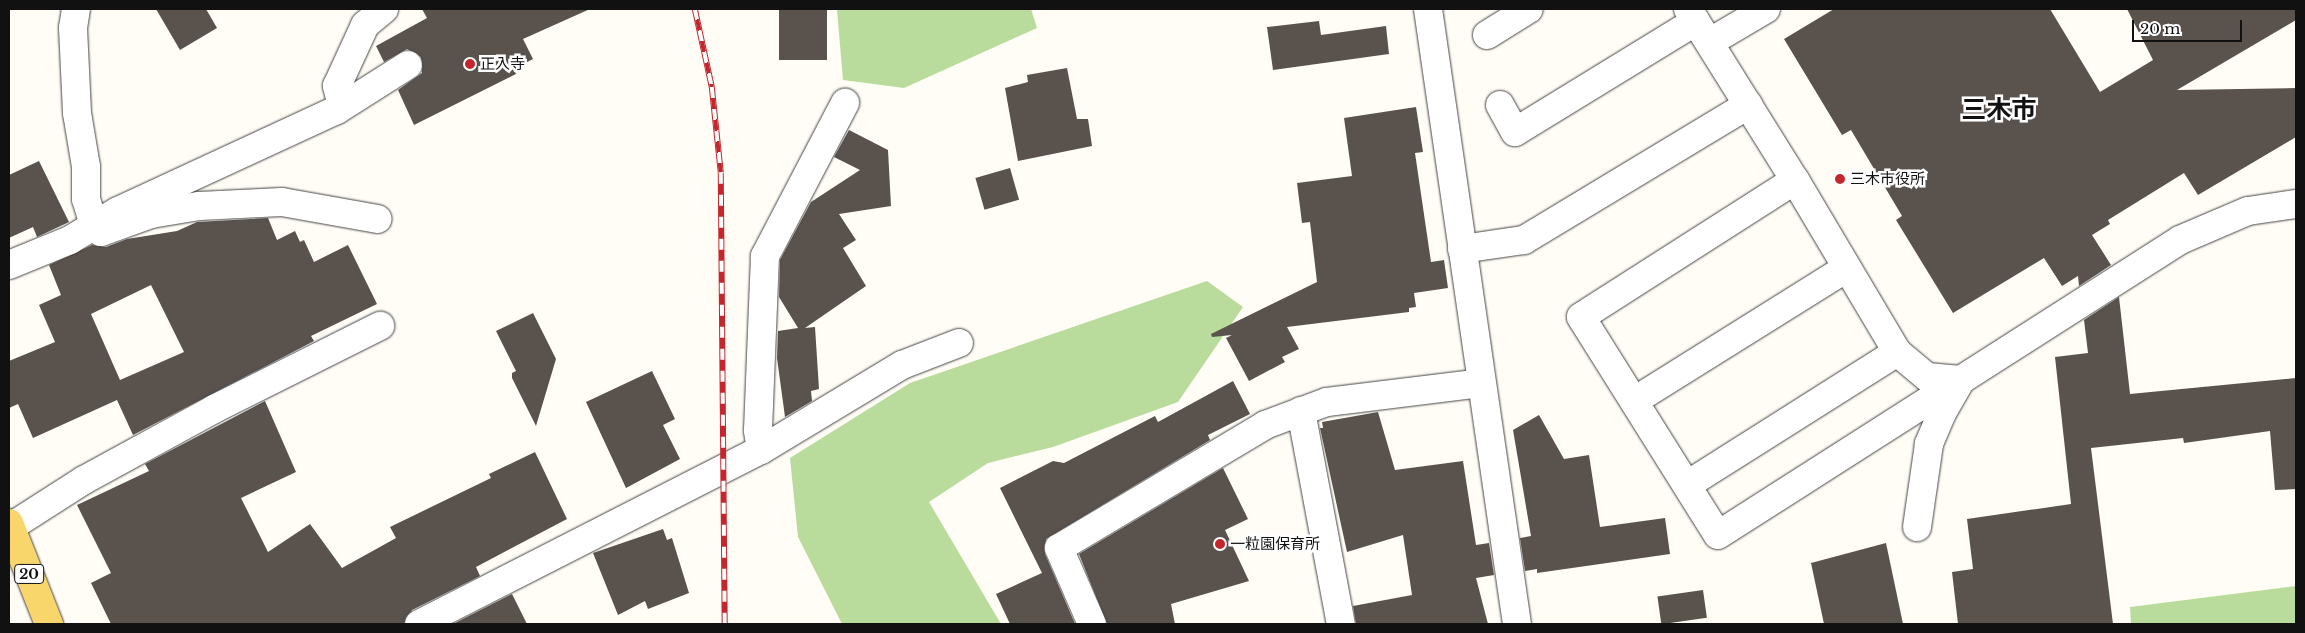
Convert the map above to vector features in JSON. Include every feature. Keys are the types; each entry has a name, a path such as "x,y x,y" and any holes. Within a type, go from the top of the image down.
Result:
{"main road":[{"name":"20","path":"9,526 49,624"}],"street":[{"path":"76,9 73,28 77,113 86,167 86,199 94,226 101,232 150,214 199,206 282,202 377,219"},
{"path":"342,106 337,86 365,26 384,9"},
{"path":"1428,9 1517,624"},
{"path":"1487,35 1530,9"},
{"path":"1500,105 1515,132 1698,24 1766,9"},
{"path":"1698,24 1796,180 1897,352 1927,377 1961,380"},
{"path":"9,265 70,240 118,211 342,106 408,65"},
{"path":"761,450 758,430 765,256 845,103"},
{"path":"1462,249 1524,240 1748,105"},
{"path":"1796,180 1581,317 1718,535 2180,240 2248,210 2296,204"},
{"path":"1634,401 1847,268"},
{"path":"9,526 84,480 214,409 380,326"},
{"path":"419,624 761,450 902,365 960,343"},
{"path":"1687,485 1897,352"},
{"path":"1917,527 1929,444 1942,413 1961,380"},
{"path":"1092,624 1059,548 1265,425 1327,402 1481,383"},
{"path":"1302,411 1341,624"}],"green space":[{"path":"819,9 1031,9 1037,28 904,88 843,80 837,10"},
{"path":"1207,281 1243,307 1178,402 1053,447 988,463 929,502 1001,624 842,624 798,537 790,458 910,383"},
{"path":"2296,586 2296,624 2131,624 2130,607"}],"building":[{"path":"156,9 206,9 217,28 180,50"},
{"name":"正入寺","path":"422,9 590,9 523,39 533,59 514,69 516,74 414,125 398,90 422,73 421,57 407,49 384,62 376,46 427,18"},
{"path":"779,9 827,9 827,60 779,60"},
{"path":"1834,9 2050,9 2100,92 2153,60 2127,9 2296,9 2296,20 2177,90 2296,88 2296,137 2198,195 2184,173 2108,220 2110,224 2092,235 2111,265 2079,286 2078,276 2062,286 2044,258 1953,313 1896,220 1902,216 1851,130 1842,135 1784,39"},
{"path":"1319,21 1321,35 1386,26 1389,54 1273,70 1267,27"},
{"path":"1067,68 1077,119 1088,119 1092,146 1018,161 1005,88 1028,82 1027,75"},
{"path":"1416,107 1423,152 1415,153 1431,262 1444,260 1448,288 1414,293 1416,307 1409,308 1409,312 1287,327 1299,349 1282,357 1285,362 1249,381 1226,338 1232,335 1212,337 1211,334 1317,282 1310,222 1302,223 1297,183 1352,176 1344,118"},
{"path":"849,130 888,150 891,206 839,214 856,240 843,248 866,286 805,328 815,327 819,389 811,391 812,401 785,417 777,358 778,331 798,328 779,297 780,260 811,202 860,170 834,157"},
{"path":"39,161 69,222 37,237 33,227 9,238 9,175"},
{"path":"1010,168 1019,200 984,210 975,178"},
{"path":"268,218 277,240 295,231 300,242 304,240 314,262 348,245 377,304 311,336 314,341 133,435 117,400 33,438 18,404 9,408 9,361 55,342 39,305 61,295 49,265 92,245 106,247 127,239 177,231 197,222","holes":["151,285 184,352 120,380 91,314"]},
{"path":"2119,297 2130,394 2296,378 2296,489 2275,490 2270,431 2184,443 2183,438 2091,448 2113,624 1958,624 1952,572 1973,569 1967,519 2071,504 2055,357 2088,353 2084,320"},
{"path":"533,313 556,359 536,426 512,378 512,373 516,371 496,331"},
{"path":"652,371 675,419 663,425 680,459 626,488 586,402"},
{"path":"1233,381 1250,414 1208,435 1210,440 1046,539 1045,554 1075,624 1010,624 996,594 1042,573 1000,488 1053,461 1064,463 1155,416 1158,422"},
{"path":"265,401 296,472 241,498 268,552 310,524 342,568 396,538 390,527 491,478 489,474 535,452 567,519 476,567 480,576 412,610 404,624 111,624 91,583 111,573 77,505 149,471 145,464"},
{"path":"1378,412 1395,470 1463,461 1476,545 1489,543 1494,575 1476,578 1488,624 1356,624 1353,606 1412,595 1403,535 1347,552 1320,428 1323,428 1322,422"},
{"path":"1539,415 1564,459 1589,455 1600,527 1665,518 1670,554 1537,573 1537,569 1525,571 1520,538 1531,536 1513,430"},
{"path":"1223,468 1248,519 1225,530 1249,581 1171,604 1175,624 1107,624 1079,554"},
{"path":"663,529 667,540 672,538 689,593 648,609 645,601 618,615 593,553"},
{"path":"1886,543 1903,624 1824,624 1811,563"},
{"path":"1703,590 1707,618 1661,624 1657,596"},
{"path":"512,594 527,624 453,624"}],"railway":[{"path":"695,9 712,87 721,173 725,624"}],"place":[{"name":"正入寺","path":"470,64"},
{"name":"三木市役所","path":"1840,179"},
{"name":"一粒園保育所","path":"1220,544"}],"district":[{"name":"三木市","path":"1999,110"}]}
